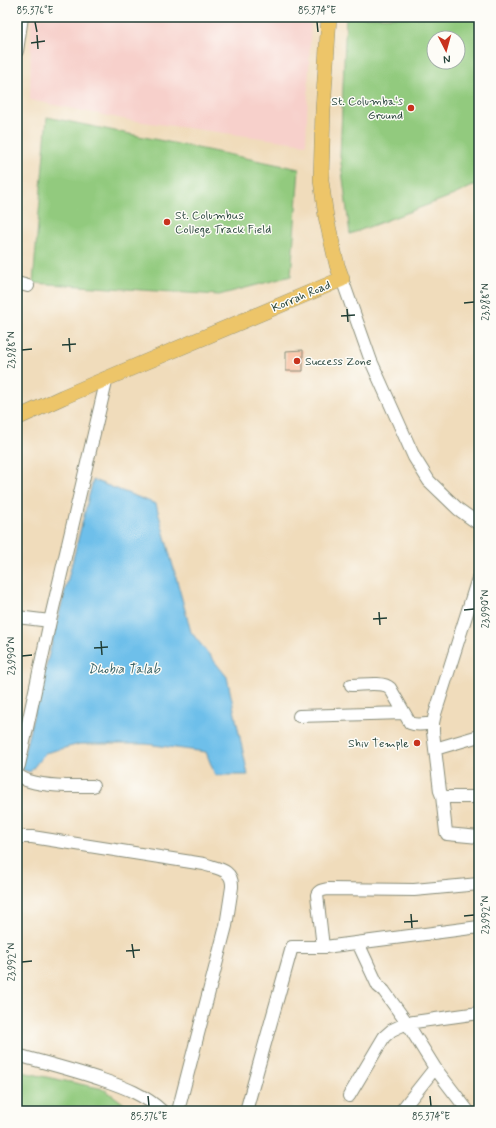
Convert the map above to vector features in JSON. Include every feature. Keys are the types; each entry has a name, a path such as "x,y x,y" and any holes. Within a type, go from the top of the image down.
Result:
{"main road":[{"name":"Korrah Road","path":"17,418 106,378 342,279 337,265 326,217 321,180 323,110 329,17"}],"street":[{"path":"17,51 22,17"},
{"path":"342,279 371,361 414,457 429,482 458,510 479,524"},
{"path":"17,768 19,765 50,621 106,378"},
{"path":"479,575 433,723 435,750 446,832 447,834 479,837"},
{"path":"17,617 50,621"},
{"path":"351,685 381,684 388,686 408,720 413,724 419,725 433,723"},
{"path":"299,716 404,713"},
{"path":"435,750 479,736"},
{"path":"17,775 28,781 44,784 93,786"},
{"path":"442,796 479,797"},
{"path":"17,837 32,837 204,864 228,872 231,876 232,887 226,926 178,1111"},
{"path":"322,947 317,895 321,890 414,890 479,884"},
{"path":"246,1111 292,947 322,947 358,943 479,926"},
{"path":"358,943 378,986 384,991 407,1023 435,1068 468,1111"},
{"path":"349,1096 384,1037 392,1030 407,1023 479,1013"},
{"path":"17,1055 79,1071 119,1086 141,1095 162,1111"},
{"path":"401,1111 435,1068"}],"shaded area":[{"path":"31,17 311,17 306,144 128,120 30,100"}],"green space":[{"name":"St. Columba's Ground","path":"346,17 479,17 479,183 454,195 350,234 340,155"},
{"name":"St. Columbus College Track Field","path":"47,117 299,169 291,276 219,295 33,283"},
{"path":"17,1071 104,1089 134,1111 17,1111"}],"water":[{"name":"Dhobia Talab","path":"93,480 156,504 191,632 227,677 248,775 215,775 206,752 146,744 80,744 45,753 30,772 20,769"}],"building":[{"path":"303,350 303,371 286,371 286,351"}],"place":[{"name":"St. Columba's Ground","path":"411,108"},
{"name":"St. Columbus College Track Field","path":"167,222"},
{"name":"Success Zone","path":"297,361"},
{"name":"Shiv Temple","path":"417,743"}]}
